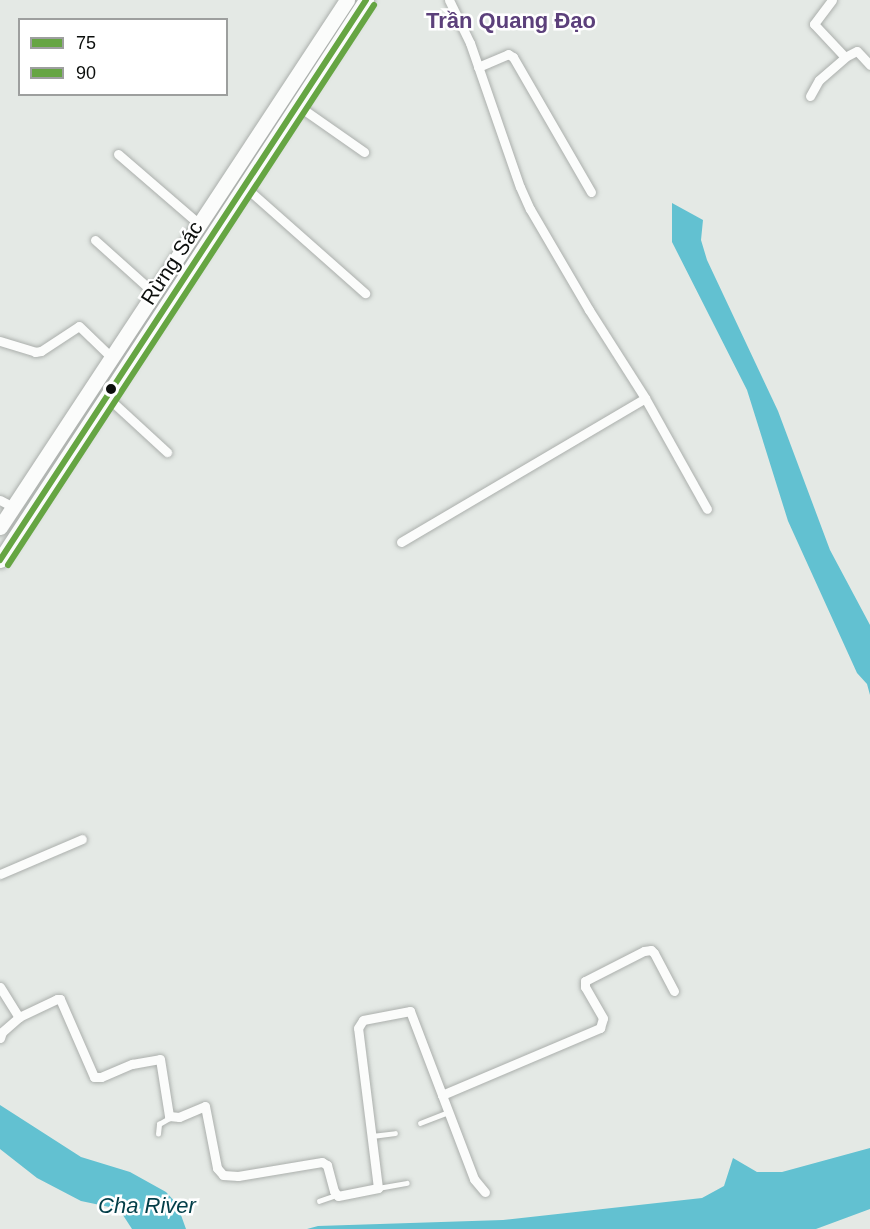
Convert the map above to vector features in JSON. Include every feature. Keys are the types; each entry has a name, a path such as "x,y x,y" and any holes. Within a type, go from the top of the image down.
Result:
{"main road":[{"name":"Rừng Sác","path":"0,560 297,105 347,0"},
{"name":"Rừng Sác","path":"0,527 6,503 111,357 198,223 318,59 366,0"}],"street":[{"path":"449,0 466,32 520,188 530,208 589,310 645,398 707,509"},
{"path":"832,0 814,24 844,57"},
{"path":"810,96 819,80 844,57 857,51 870,65"},
{"path":"478,66 508,54 513,57 591,192"},
{"path":"297,105 364,152"},
{"path":"118,154 198,223"},
{"path":"244,186 365,293"},
{"path":"95,240 153,292"},
{"path":"0,341 35,352 41,351 78,326 111,357"},
{"path":"106,396 167,452"},
{"path":"401,542 645,398"},
{"path":"0,874 82,838"},
{"path":"442,1095 600,1028 603,1018 585,987 585,981 644,951 651,950 654,953 674,991"},
{"path":"0,987 20,1017"},
{"path":"0,1038 2,1032 20,1017 60,999 97,1078 132,1064 160,1059 168,1112 171,1117 179,1117 205,1106 217,1168 223,1175 238,1176 322,1162 327,1166 336,1195 378,1188 358,1028 363,1020 410,1011 474,1179 485,1192"}],"lane":[{"path":"420,1124 449,1112"},
{"path":"158,1134 159,1124 171,1117"},
{"path":"372,1136 395,1133"},
{"path":"378,1188 407,1183"},
{"path":"319,1201 336,1195"}],"water":[{"path":"672,203 703,220 701,240 707,260 778,411 830,550 870,625 870,695 867,684 857,673 788,521 747,390 672,242"},
{"name":"Cha River","path":"0,1105 81,1157 130,1172 166,1192 177,1204 186,1229 132,1229 119,1209 81,1201 37,1178 0,1149"},
{"path":"870,1148 870,1209 816,1229 307,1229 318,1226 503,1220 702,1198 724,1186 733,1158 757,1172 782,1172"}],"transit line":[{"name":"75","path":"0,560 366,0"},
{"name":"90","path":"8,565 374,5"}],"district":[{"name":"Trần Quang Đạo","path":"511,21"}]}
